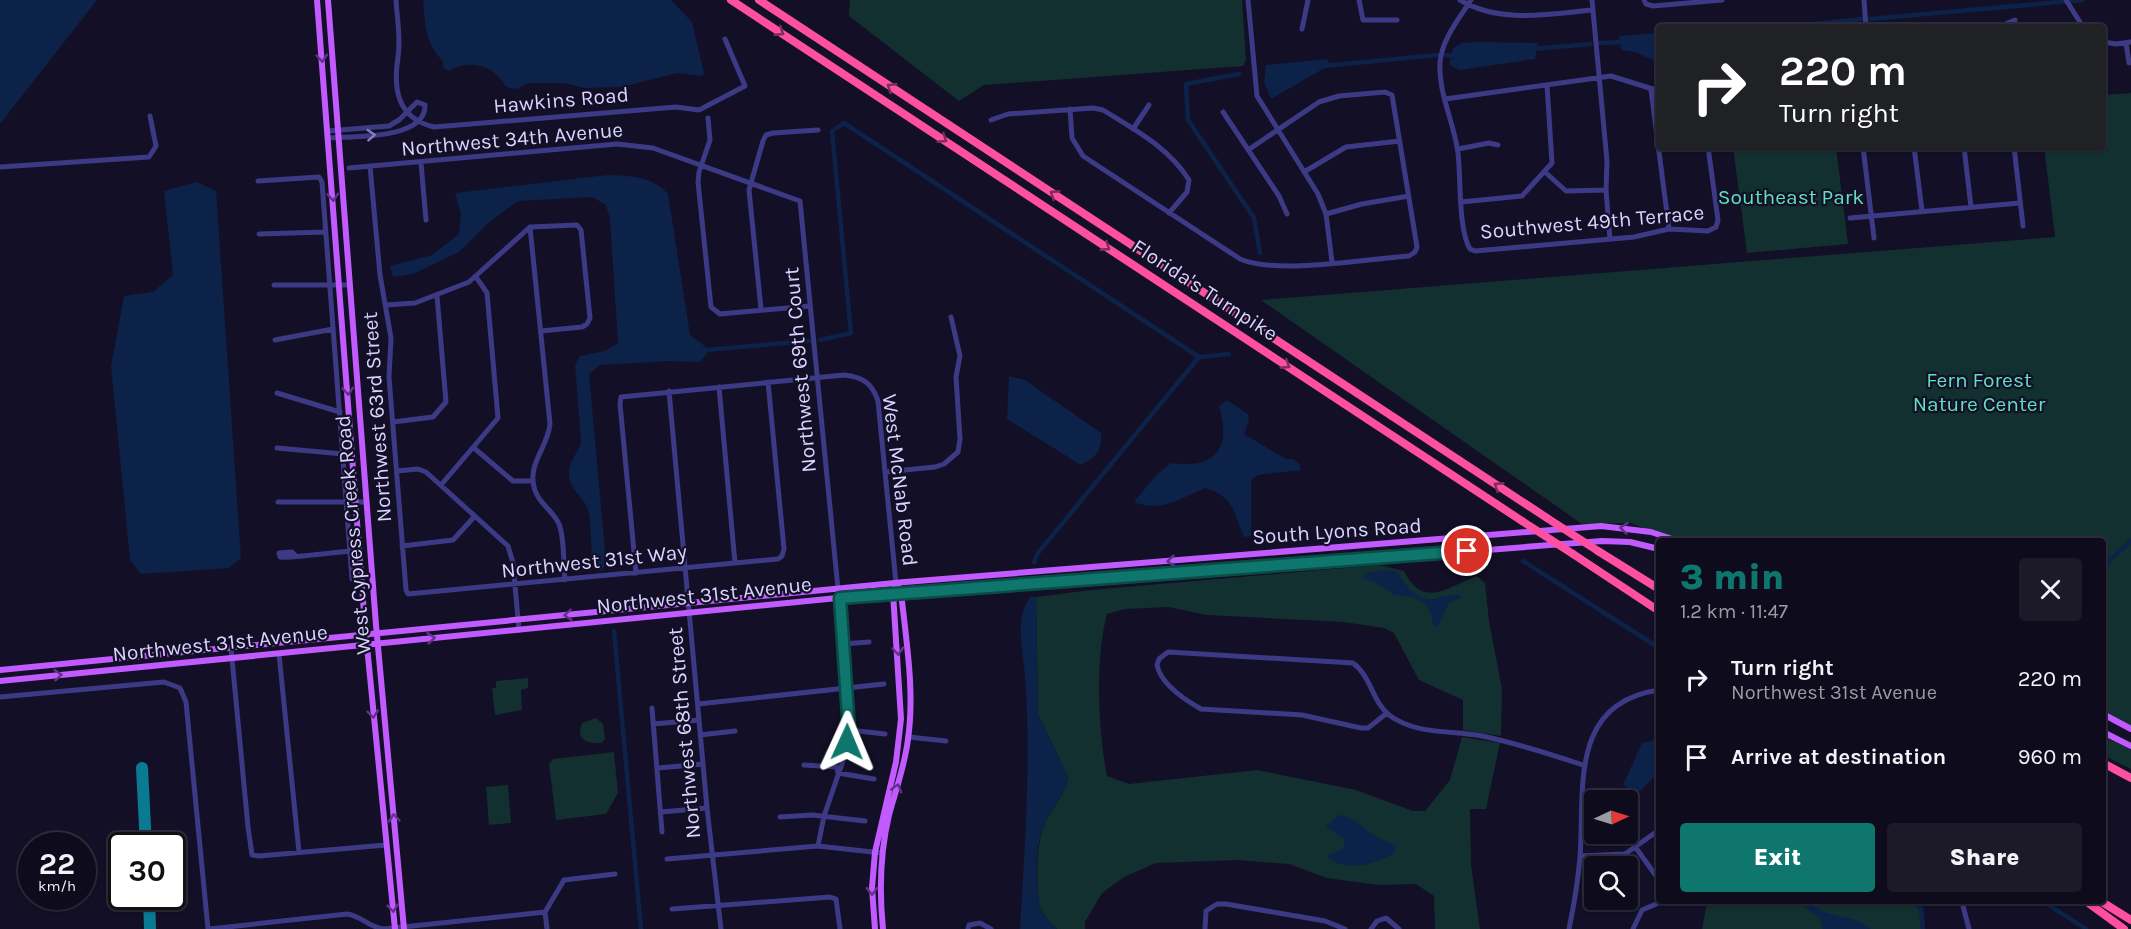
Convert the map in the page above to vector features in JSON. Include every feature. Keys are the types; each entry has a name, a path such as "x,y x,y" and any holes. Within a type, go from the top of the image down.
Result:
{"highway":[{"name":"Florida's Turnpike","path":"731,0 1656,609"},
{"name":"Florida's Turnpike","path":"759,0 1547,518 1656,587"},
{"path":"2106,765 2131,778"},
{"path":"2090,904 2124,929"},
{"path":"2105,904 2131,920"}],"main road":[{"name":"West Cypress Creek Road","path":"317,0 366,636 395,928"},
{"name":"West Cypress Creek Road","path":"328,0 377,635 404,928"},
{"name":"South Lyons Road","path":"994,574 1601,526 1651,532 1669,538"},
{"name":"Northwest 31st Avenue","path":"0,681 901,592 1154,576 1602,541 1630,542 1656,548"},
{"path":"1296,551 1297,564"},
{"name":"Northwest 31st Avenue","path":"0,670 994,574"},
{"name":"West McNab Road","path":"883,929 880,888 882,854 909,737 911,700 901,592 896,583"},
{"name":"West McNab Road","path":"875,929 872,888 874,852 896,762 901,719 893,593 896,583"},
{"path":"2106,716 2131,729"},
{"path":"2106,734 2131,746"}],"street":[{"path":"396,0 398,56 394,84 408,112 417,120"},
{"path":"1248,0 1254,83 1263,110 1318,194 1326,214 1332,262"},
{"path":"1302,28 1308,0"},
{"path":"1359,0 1363,20 1397,20"},
{"path":"1460,0 1509,16 1593,10"},
{"path":"1592,0 1607,161 1606,190 1610,239"},
{"path":"1645,2 1722,0"},
{"path":"1864,0 1866,24"},
{"path":"2066,0 2081,24"},
{"path":"1469,2 1446,39 1440,60 1444,99 1458,149 1461,202 1522,196 1552,163 1547,85"},
{"path":"2006,24 2016,20"},
{"name":"Hawkins Road","path":"417,120 435,127 676,107 699,110 745,86 725,39"},
{"path":"2106,42 2128,42 2129,63"},
{"path":"1444,99 1598,77 1621,77 1656,91"},
{"path":"1651,90 1656,129"},
{"path":"1070,109 1072,138 1083,156 1252,264 1268,267 1409,256 1415,252 1417,247 1392,94 1385,92 1339,96 1319,102 1278,132 1248,150"},
{"path":"328,135 389,126 417,102 423,103 425,112 399,133 339,134"},
{"path":"1133,129 1149,105"},
{"path":"992,120 1008,114 1070,109 1103,110 1166,151 1177,161 1189,180 1187,192 1169,213"},
{"path":"1223,112 1279,196 1287,214"},
{"path":"0,167 149,156 156,146 150,116"},
{"path":"708,118 710,140 698,182 711,307 714,312 720,314 810,306"},
{"path":"761,309 750,182 766,135 818,130"},
{"path":"1304,172 1346,147 1400,141"},
{"path":"1458,149 1489,143 1498,145"},
{"name":"Northwest 34th Avenue","path":"349,168 617,144 653,148 750,182"},
{"path":"1659,150 1669,230"},
{"name":"Southwest 49th Terrace","path":"1461,202 1470,249 1475,251 1610,239 1669,230 1708,231 1716,227 1718,220 1708,150"},
{"path":"1863,150 1875,238"},
{"path":"1914,150 1922,212"},
{"path":"1964,150 1971,207"},
{"path":"2014,150 2024,226"},
{"path":"421,163 426,220"},
{"name":"Northwest 63rd Street","path":"370,166 380,274 391,338 389,377 408,594"},
{"path":"1545,172 1566,191 1606,190"},
{"path":"258,181 319,177 322,182 352,579"},
{"name":"Northwest 69th Court","path":"750,182 800,201 838,589"},
{"path":"1326,214 1362,204 1409,196"},
{"path":"1850,218 2020,203"},
{"path":"386,305 415,303 437,297 476,277 530,227 577,225 581,230 590,318 587,324 541,331"},
{"path":"530,227 550,424 546,444 536,463 533,481 543,506 558,523 565,580"},
{"path":"259,234 326,232"},
{"path":"441,485 495,423 499,412 487,293 476,277"},
{"path":"274,285 350,285"},
{"path":"393,422 433,417 446,402 437,297"},
{"path":"885,472 935,467 945,464 958,452 960,439 956,377 960,356 951,317"},
{"path":"275,340 333,329"},
{"name":"West McNab Road","path":"817,377 856,376 869,383 878,401 896,583"},
{"path":"636,573 621,397 817,377"},
{"name":"Northwest 31st Way","path":"408,594 778,559 782,556 784,549 768,382"},
{"path":"719,387 735,563"},
{"name":"Northwest 68th Street","path":"669,391 706,808 716,906 721,929"},
{"path":"277,393 339,412"},
{"path":"277,448 343,454"},
{"path":"474,448 513,481 533,481"},
{"path":"397,471 422,470 508,546 513,563 519,630"},
{"path":"278,502 367,502"},
{"path":"402,546 453,540 475,516"},
{"path":"296,556 350,551"},
{"path":"818,846 824,816 845,755 849,730 840,598"},
{"path":"843,644 869,642"},
{"path":"231,648 252,855 386,845"},
{"path":"1387,713 1368,728 1361,728 1302,715 1201,709 1190,703 1158,672 1159,659 1168,652 1353,663 1367,675 1387,713 1413,728 1482,736 1540,750 1583,765"},
{"path":"279,654 299,852"},
{"path":"0,698 164,682 180,688 185,699 208,929 347,914 358,917 372,927 404,928 545,912"},
{"path":"698,704 884,684"},
{"path":"1569,929 1580,856 1583,765 1593,734 1611,711 1626,700 1656,691"},
{"path":"652,708 662,832"},
{"path":"653,724 699,720"},
{"path":"849,730 885,734"},
{"path":"700,735 735,731"},
{"path":"909,737 946,741"},
{"path":"658,768 703,764"},
{"path":"804,765 833,765 837,767 838,773"},
{"path":"838,773 874,778"},
{"path":"661,812 706,808"},
{"path":"780,817 824,816 865,821"},
{"path":"1580,856 1625,854 1656,832"},
{"path":"667,860 818,846 882,854"},
{"path":"1636,848 1656,876"},
{"path":"547,929 545,912 564,880 615,874"},
{"path":"672,909 812,897 836,899 840,929"},
{"path":"1205,929 1206,911 1217,904 1325,921 1345,929"},
{"path":"1633,929 1642,910 1656,904"},
{"path":"1963,904 1969,929"},
{"path":"1371,929 1382,918 1400,929"},
{"path":"968,929 969,925 976,923 991,929"}],"green space":[{"path":"850,0 1242,0 1246,60 1243,66 984,85 959,101 849,16"},
{"name":"Fern Forest Nature Center","path":"2131,93 2131,727 2106,715 2106,538 1667,538 1631,523 1582,524 1261,300 2055,237 2044,150 2106,150 2106,95"},
{"name":"Southeast Park","path":"1733,150 1836,150 1848,244 1747,253"},
{"path":"1379,565 1404,571 1412,583 1428,593 1446,590 1477,576 1485,583 1489,621 1502,689 1501,736 1463,730 1463,700 1419,680 1394,633 1384,628 1343,622 1207,615 1168,607 1125,609 1107,614 1103,632 1099,695 1107,776 1129,784 1257,770 1356,790 1413,811 1425,811 1450,780 1462,737 1500,743 1486,809 1470,809 1471,865 1480,929 1435,929 1434,896 1416,884 1378,885 1327,878 1289,864 1239,860 1156,863 1124,877 1102,893 1085,922 1085,929 1057,929 1040,906 1037,883 1038,862 1042,831 1064,790 1068,777 1038,714 1036,597"},
{"path":"528,678 528,688 521,690 522,710 495,715 492,688 496,688 496,681"},
{"path":"596,718 603,724 605,739 602,743 588,742 580,733 582,723"},
{"path":"2106,738 2131,750 2131,769 2106,756"},
{"path":"614,752 618,793 606,814 556,820 549,764 553,759"},
{"path":"508,785 511,823 489,825 486,787"},
{"path":"1707,904 1912,904 1920,910 1921,929 1702,929"}],"water":[{"path":"0,0 97,0 0,124"},
{"path":"423,0 671,0 692,22 704,73 702,76 677,73 621,87 584,88 564,83 528,83 516,89 506,87 495,73 481,66 465,65 448,71 443,67 443,61 429,40"},
{"path":"1656,33 1656,62 1635,52 1621,50 1619,36"},
{"path":"1462,43 1538,43 1535,59 1460,70 1449,65 1453,48"},
{"path":"1328,59 1328,66 1271,99 1264,82 1266,65"},
{"path":"608,175 648,180 668,194 690,335 710,350 700,362 670,361 600,365 589,374 605,551 604,568 601,571 595,569 592,564 589,512 570,482 569,471 581,441 575,365 580,356 604,351 618,343 610,219 606,205 592,197 518,201 488,223 459,252 413,274 393,277 390,266 432,255 459,234 461,214 455,193"},
{"path":"197,182 216,191 241,558 229,568 141,574 130,560 111,366 124,296 153,292 173,275 164,191"},
{"path":"1009,376 1025,380 1101,433 1100,448 1094,456 1081,465 1007,419"},
{"path":"1227,400 1248,414 1249,421 1244,434 1286,459 1293,459 1299,463 1301,470 1258,475 1251,480 1251,536 1244,537 1228,501 1205,488 1162,505 1153,506 1134,502 1156,475 1171,463 1199,463 1216,453 1221,445 1223,434 1219,406"},
{"path":"1387,570 1398,572 1403,582 1422,597 1434,599 1452,595 1462,597 1449,603 1437,628 1433,624 1426,605 1418,599 1394,595 1375,582 1362,578 1367,573"},
{"path":"1031,596 1036,597 1038,714 1068,777 1064,790 1042,831 1037,862 1040,906 1057,929 1020,929 1027,771 1027,708 1021,624 1026,604"},
{"path":"1656,740 1656,775 1638,793 1638,790 1623,785 1642,743"},
{"path":"1340,815 1354,820 1377,837 1394,845 1396,847 1394,853 1369,864 1351,866 1326,856 1344,848 1344,839 1326,826"},
{"path":"1801,904 1811,904 1825,912 1855,920 1871,929 1823,929 1820,918"}],"waterway":[{"path":"1870,19 2083,0"},
{"path":"1815,24 1861,19"},
{"path":"1599,43 1623,42"},
{"path":"1533,49 1590,44"},
{"path":"1323,66 1437,55"},
{"path":"1445,55 1456,56"},
{"path":"1239,74 1186,84 1188,120 1254,218 1260,253"},
{"path":"820,340 851,333 832,131 844,123 1199,357"},
{"path":"706,350 809,341"},
{"path":"1034,562 1038,553 1199,357 1229,354"},
{"path":"2106,563 2131,541"},
{"path":"1523,561 1656,646"},
{"path":"614,631 641,929"},
{"path":"1916,904 1921,908 1923,929"},
{"path":"2047,904 2086,929"}],"taxiway":[{"path":"142,768 145,832"},
{"path":"149,910 150,929"}],"route":[{"path":"847,742 849,730 840,598 1467,551"}]}
